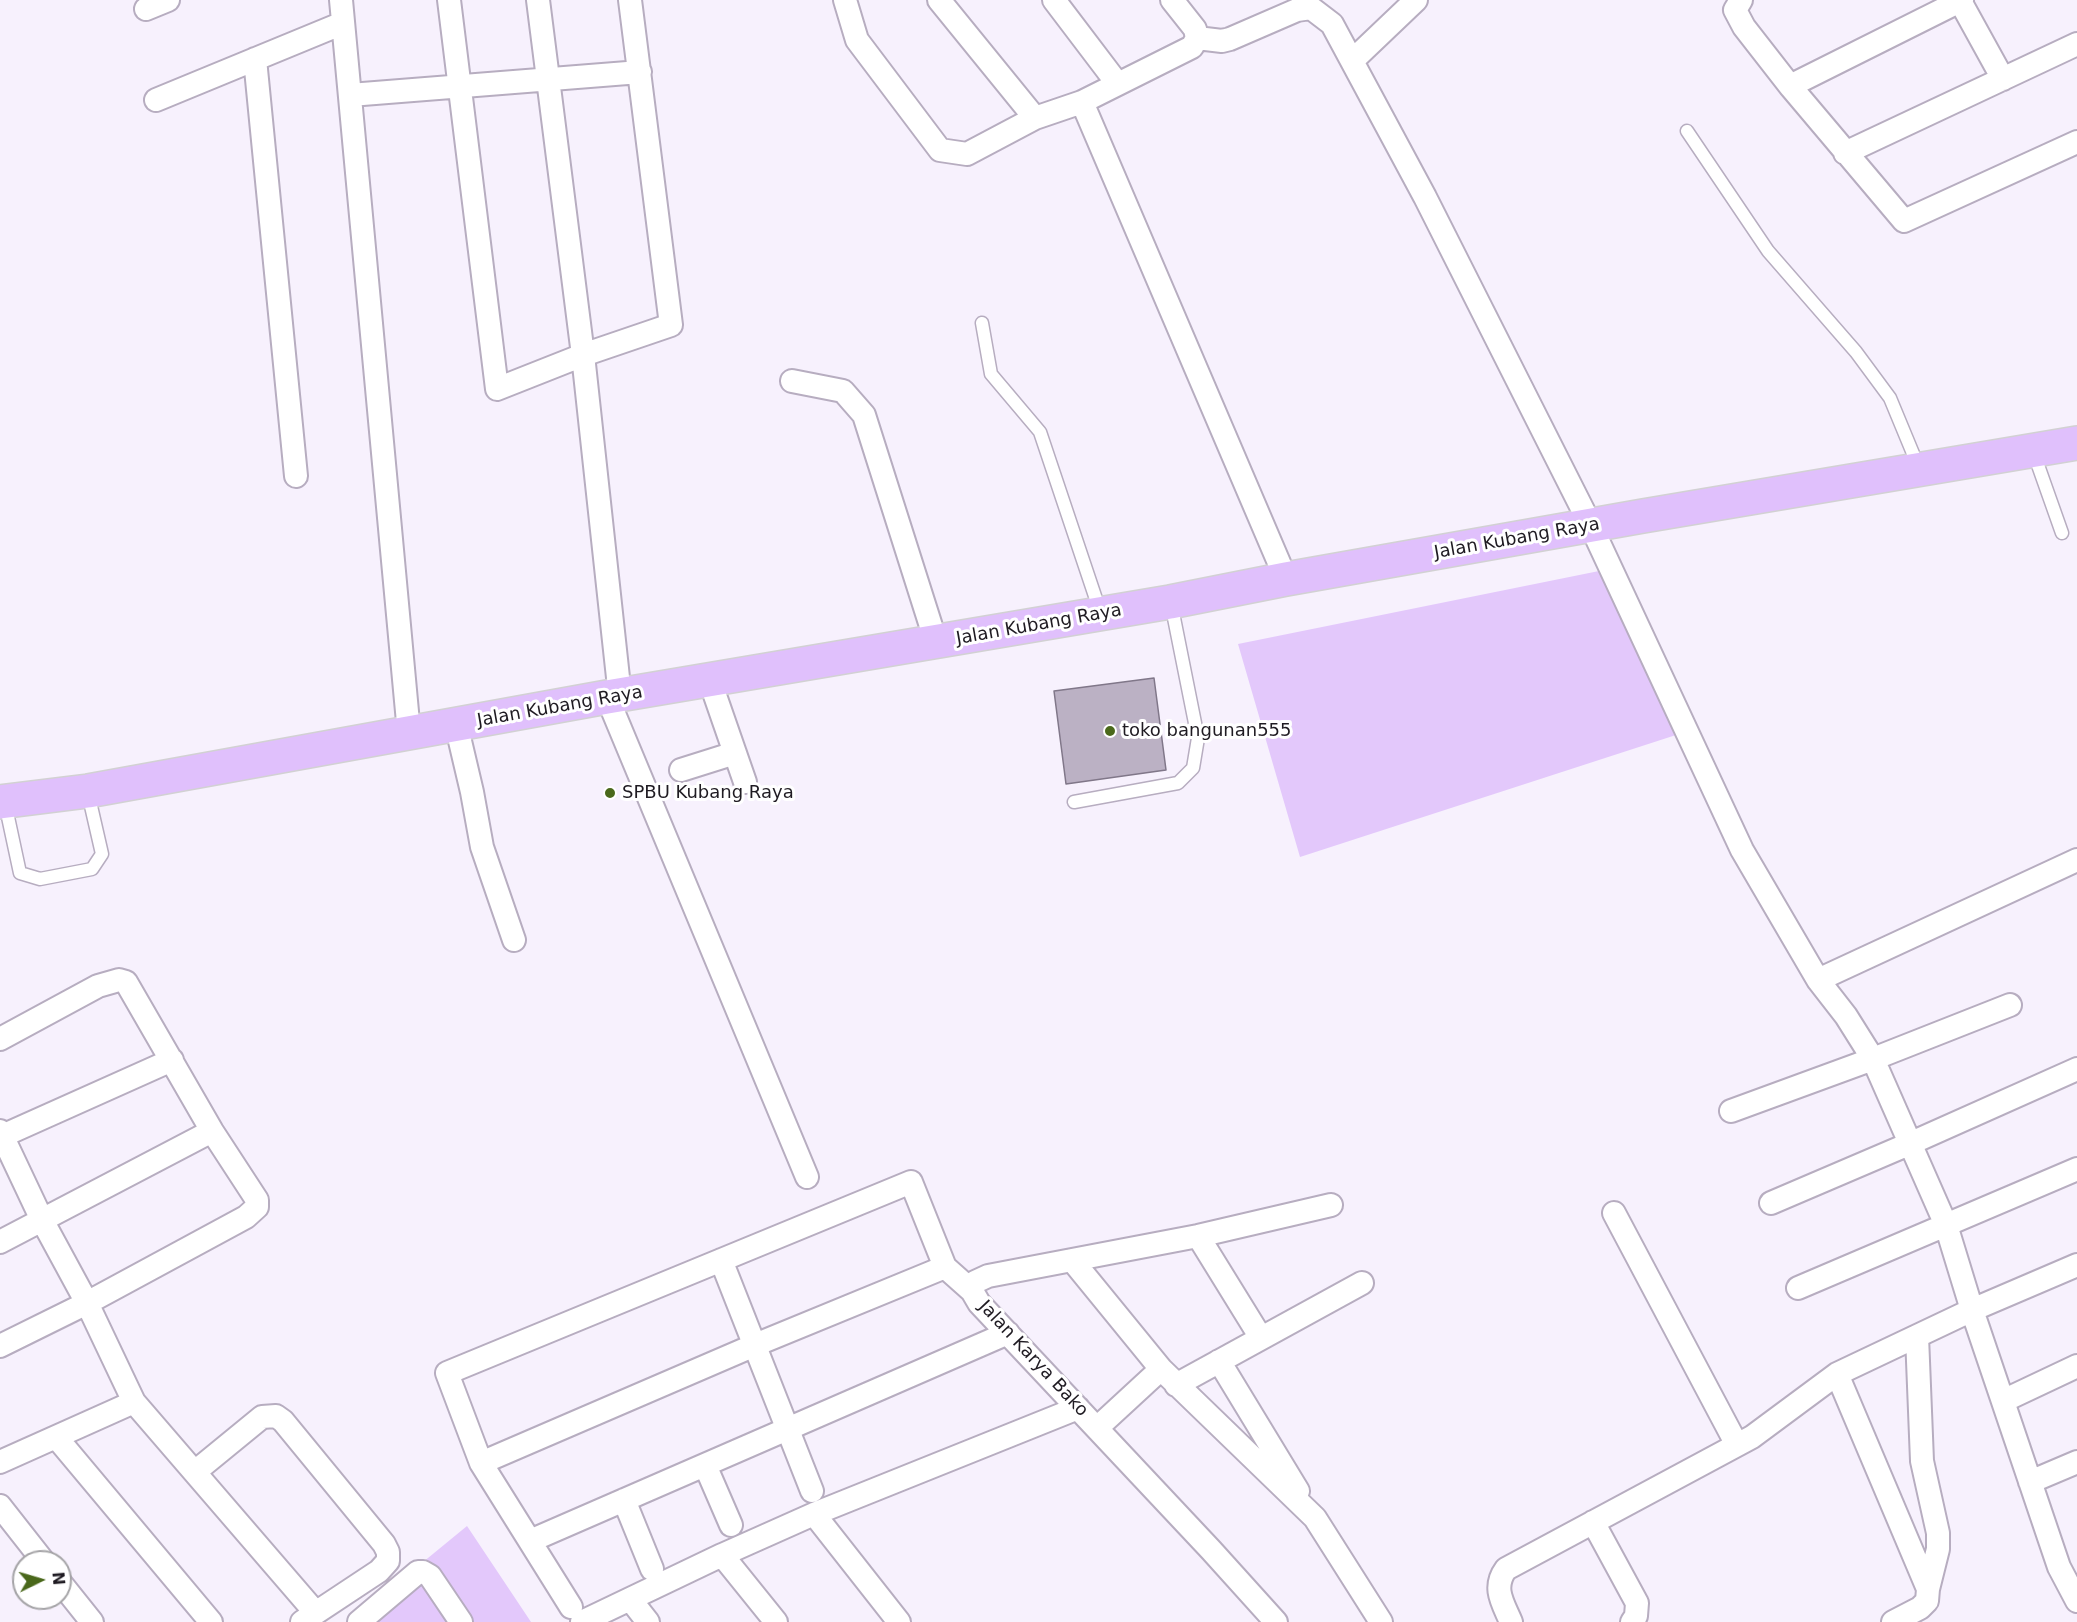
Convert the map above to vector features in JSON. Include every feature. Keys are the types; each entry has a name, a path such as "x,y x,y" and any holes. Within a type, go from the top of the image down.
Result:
{"highway":[{"name":"Jalan Kubang Raya","path":"2,802 88,791 613,696 1101,614 1286,579 2077,443"}],"street":[{"path":"146,9 168,0"},
{"path":"341,0 409,733"},
{"path":"449,0 497,389 583,355 671,325 630,0"},
{"path":"538,0 583,355 613,696 807,1177"},
{"path":"845,0 857,40 940,150 967,154 1035,118 1082,102 1191,47 1197,38 1195,29 1172,0"},
{"path":"939,0 1035,118"},
{"path":"1054,0 1117,83"},
{"path":"1352,61 1416,0"},
{"path":"1741,0 1735,10 1744,27 1845,153 1904,221 2077,142"},
{"path":"1790,86 1961,0 2003,79"},
{"path":"1197,38 1222,41 1297,10 1311,8 1332,24 1425,197 1591,526 1742,850 1818,980 1846,1016 1873,1059 1946,1225 2030,1482 2068,1565 2077,1601"},
{"path":"156,100 343,23"},
{"path":"1845,153 2077,44"},
{"path":"255,59 296,476"},
{"path":"350,95 640,72"},
{"path":"1082,102 1286,579"},
{"path":"792,381 843,391 864,415 936,642"},
{"path":"710,681 745,782"},
{"path":"456,724 482,847 514,940"},
{"path":"681,770 735,753"},
{"path":"1818,980 2077,860"},
{"path":"0,1039 98,986 119,980 126,982 212,1131 257,1200 257,1207 246,1217 87,1303 0,1346"},
{"path":"1731,1111 1873,1059 2010,1005"},
{"path":"171,1059 1,1135 42,1220 87,1303 134,1402 196,1471 308,1617 379,1571 388,1562 388,1552 384,1544 284,1421 276,1416 262,1417 196,1471"},
{"path":"1772,1203 2077,1069"},
{"path":"0,1242 212,1131"},
{"path":"1798,1288 2077,1169"},
{"path":"972,1291 945,1267 911,1182 447,1373 481,1462 576,1614 630,1599 814,1514 1078,1408"},
{"name":"Jalan Karya Bako","path":"1276,1622 979,1303 972,1291 975,1282 987,1276 1198,1236 1331,1205"},
{"path":"1614,1213 1737,1445"},
{"path":"1198,1236 1262,1338"},
{"path":"721,1260 812,1491"},
{"path":"1072,1260 1168,1377 1315,1518"},
{"path":"1511,1622 1500,1597 1498,1581 1506,1569 1752,1437 1837,1374 1972,1310 2077,1265"},
{"path":"481,1462 945,1267"},
{"path":"1097,1428 1168,1377 1219,1361 1362,1283"},
{"path":"530,1541 1008,1334"},
{"path":"1893,1622 1920,1608 1927,1601 1938,1549 1938,1533 1922,1461 1917,1336"},
{"path":"1219,1361 1381,1622"},
{"path":"2003,1401 2077,1366"},
{"path":"1837,1374 1928,1589"},
{"path":"0,1462 134,1402"},
{"path":"56,1437 211,1622"},
{"path":"2030,1482 2077,1462"},
{"path":"705,1465 731,1526"},
{"path":"624,1500 652,1569"},
{"path":"0,1506 35,1550"},
{"path":"814,1514 899,1622"},
{"path":"1593,1522 1637,1603 1636,1616 1632,1622"},
{"path":"722,1555 776,1622"},
{"path":"359,1622 418,1572 430,1576 461,1622"},
{"path":"72,1597 92,1622"},
{"path":"630,1599 648,1622"}],"lane":[{"path":"1687,131 1768,251 1856,352 1890,398 1920,470"},
{"path":"982,323 991,374 1040,432 1101,614"},
{"path":"2032,450 2062,533"},
{"path":"1074,802 1178,783 1193,768 1198,738 1170,602"},
{"path":"2,802 20,873 40,879 92,869 102,854 88,791"}],"shaded area":[{"path":"1604,570 1676,735 1300,857 1238,644"},
{"path":"467,1526 531,1622 350,1622"}],"building":[{"name":"toko bangunan555","path":"1154,678 1166,770 1066,784 1054,691"}],"place":[{"name":"toko bangunan555","path":"1110,731"},
{"name":"SPBU Kubang Raya","path":"610,793"}]}
